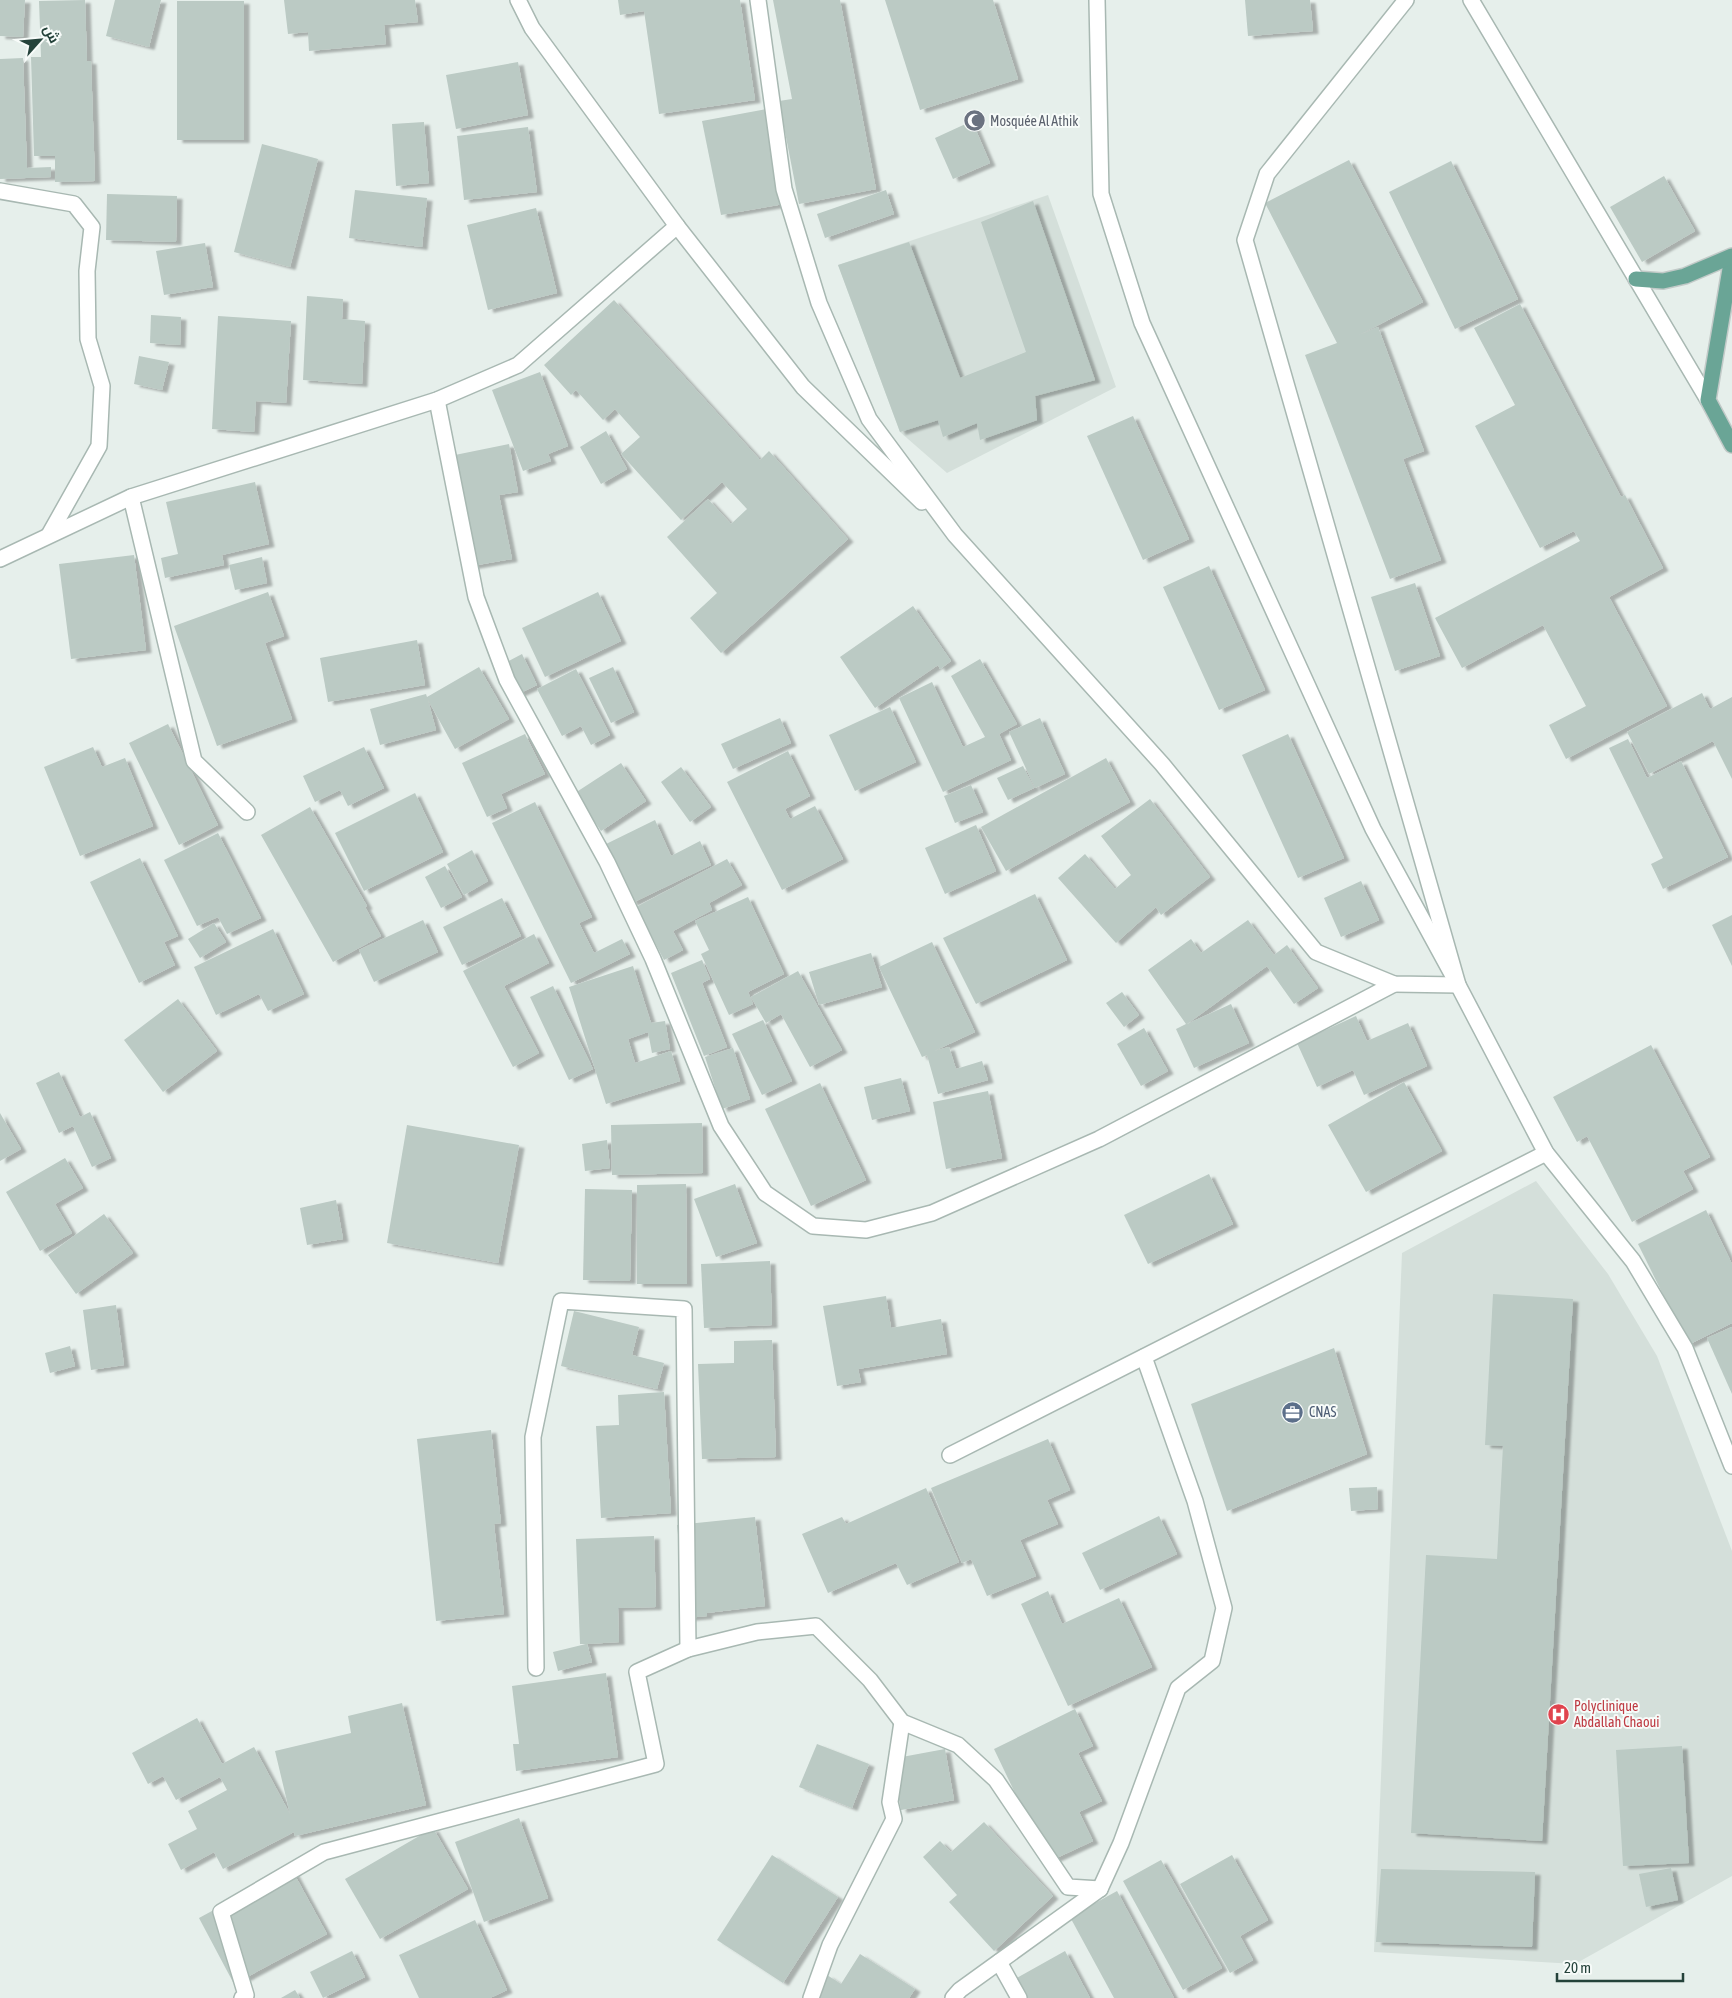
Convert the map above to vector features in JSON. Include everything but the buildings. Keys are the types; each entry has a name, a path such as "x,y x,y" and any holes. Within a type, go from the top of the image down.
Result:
{"main road":[{"path":"1636,279 1663,281 1685,276 1732,256"},
{"path":"1732,256 1708,400 1732,445"}],"street":[{"path":"518,0 532,28 677,226 803,387 955,535 1162,764 1316,952 1394,984 1458,985"},
{"path":"758,0 784,189 819,303 870,419 955,535"},
{"path":"1097,0 1101,194 1142,322 1373,829 1458,985 1546,1153 1633,1261 1676,1332 1685,1348 1732,1466"},
{"path":"1406,0 1268,174 1245,240 1458,985"},
{"path":"1471,0 1708,400"},
{"path":"0,191 74,204 92,227 87,271 88,338 102,386 99,446 49,535"},
{"path":"0,559 131,497 437,400 518,365 677,226"},
{"path":"437,400 476,597 507,680 611,871 653,959 721,1126 766,1192 813,1226 866,1230 932,1214 1099,1139 1394,984"},
{"path":"131,497 194,761 247,812"},
{"path":"950,1455 1546,1153"},
{"path":"536,1668 533,1437 561,1300 684,1309 688,1650"},
{"path":"953,1998 999,1962 1100,1889 1121,1843 1178,1688 1212,1661 1224,1608 1195,1501 1144,1357"},
{"path":"242,1998 246,1995 221,1912 324,1852 656,1764 637,1672 688,1650 757,1632 816,1626 870,1680 902,1722 958,1745 996,1780 1068,1887 1100,1889"},
{"path":"811,1998 830,1945 894,1819 890,1802 902,1722"},
{"path":"999,1962 1019,1998"}],"shaded area":[{"path":"1048,195 1116,387 947,473 900,432 838,265"},
{"name":"Polyclinique Abdallah Chaoui","path":"1536,1181 1608,1274 1657,1356 1732,1551 1732,1876 1575,1964 1374,1952 1402,1253"}],"place":[{"name":"Mosquée Al Athik","path":"974,121"},
{"name":"CNAS","path":"1293,1412"},
{"name":"Polyclinique Abdallah Chaoui","path":"1558,1714"}]}
